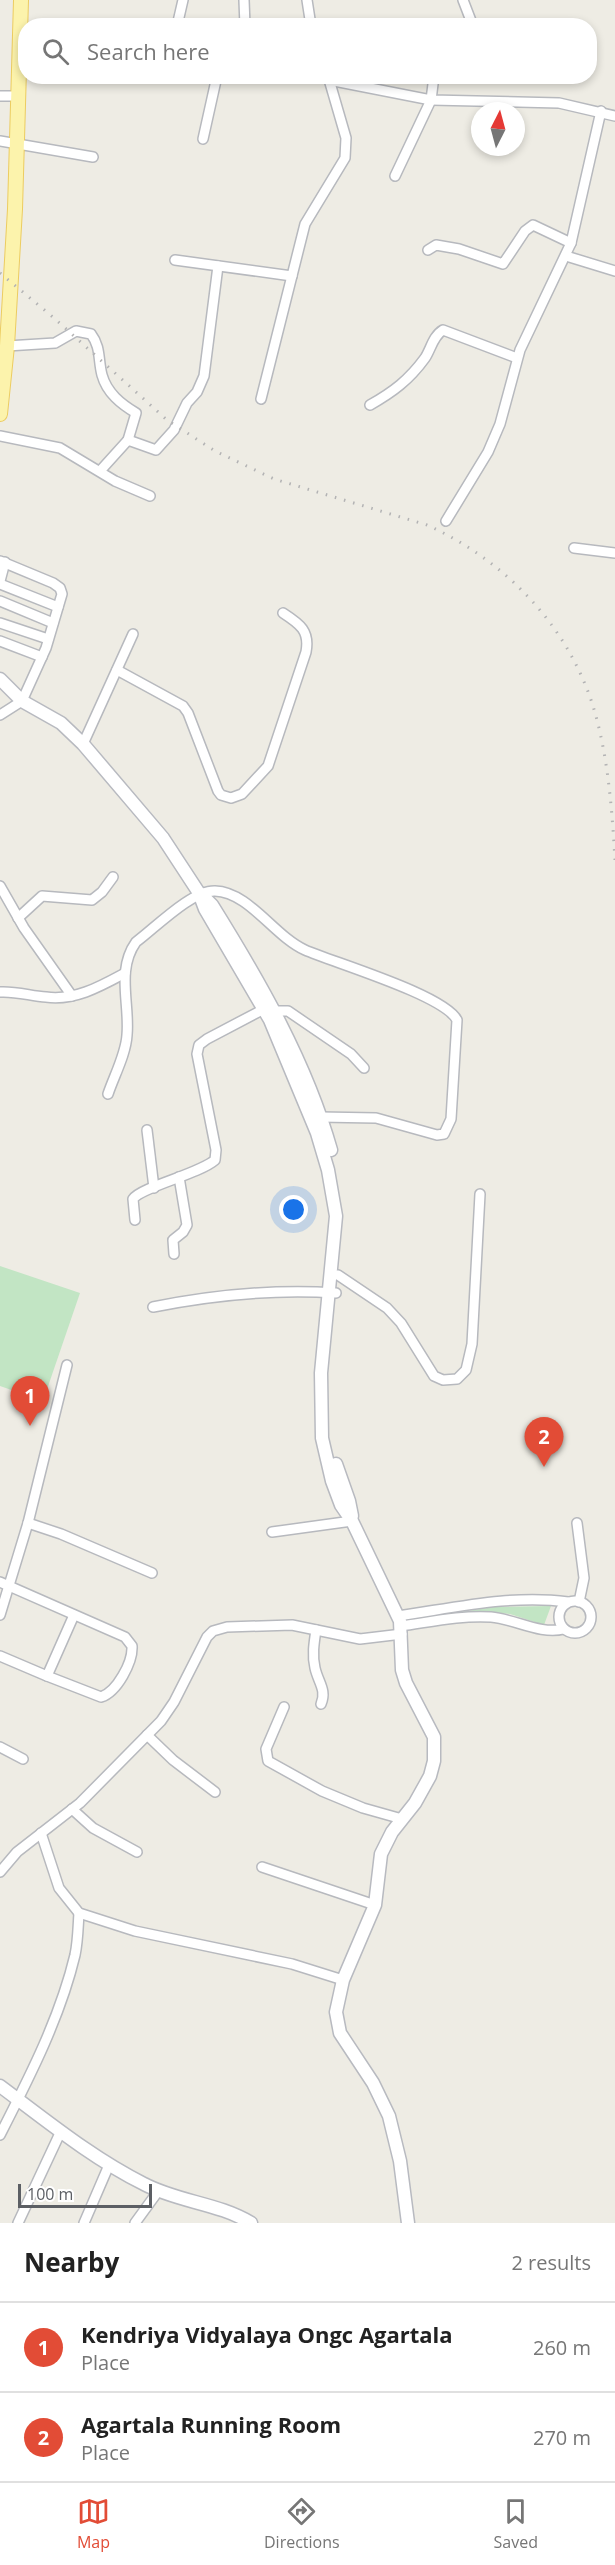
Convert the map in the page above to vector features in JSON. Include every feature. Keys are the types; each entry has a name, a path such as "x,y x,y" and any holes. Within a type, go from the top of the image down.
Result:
{"main road":[{"path":"21,0 21,18"},
{"path":"0,414 7,346 4,321 18,142 19,84"}],"street":[{"path":"179,18 183,0"},
{"path":"244,0 245,18"},
{"path":"306,0 309,18"},
{"path":"462,0 470,18"},
{"path":"203,140 215,84"},
{"path":"261,399 305,224 345,158 346,138 330,84"},
{"path":"356,84 430,100 559,104 601,111 615,116"},
{"path":"395,176 430,100 433,84"},
{"path":"0,96 19,96"},
{"path":"446,521 488,452 500,424 517,358 571,243 601,111"},
{"path":"0,141 18,142 93,157"},
{"path":"429,250 436,245 454,248 503,264 525,231 533,225 571,243"},
{"path":"566,256 615,271"},
{"path":"175,260 292,276"},
{"path":"128,440 156,450 174,430 187,403 200,387 204,376 218,266"},
{"path":"370,405 407,381 428,353 436,334 442,330 517,358"},
{"path":"7,346 55,344 76,331 91,334 97,342 106,386 114,398 135,413 128,440 100,471"},
{"path":"0,436 60,448 125,486 150,496"},
{"path":"574,548 615,553"},
{"path":"0,715 22,701 42,657 48,639 58,607 62,594 60,588 3,561 0,583 58,607"},
{"path":"0,602 53,623"},
{"path":"117,670 183,706 188,713 218,791 221,795 231,798 242,794 268,766 297,682 307,645 305,629 283,613"},
{"path":"0,623 48,639"},
{"path":"83,744 133,634"},
{"path":"0,641 42,657"},
{"path":"0,680 22,701 61,723 83,744 163,838 200,893 205,909 272,1014 320,1117 335,1204 332,1292 320,1393 322,1438 332,1482 341,1505 352,1521 400,1625 401,1657 406,1683 430,1726 435,1749 434,1761 424,1790 402,1819 381,1854 375,1905 343,1980 336,2012 340,2033 373,2083 389,2116 400,2161 408,2223"},
{"path":"18,918 42,896 92,900 102,892 113,877"},
{"path":"0,886 18,918 72,996"},
{"path":"108,1094 127,1036 125,973 127,959 136,942 200,893 218,891 232,894 245,902 270,925 302,949 402,987 454,1013 457,1020 457,1031 451,1119 444,1134 437,1135 376,1118 320,1117"},
{"path":"0,992 53,998 72,996 99,987 125,973"},
{"path":"135,1220 133,1199 137,1194 211,1164 216,1155 197,1054 199,1045 207,1039 272,1014 288,1011 351,1054 364,1068"},
{"path":"272,1014 321,1132 343,1203 338,1275 332,1292"},
{"path":"147,1130 154,1188"},
{"path":"174,1254 173,1240 187,1225 179,1177"},
{"path":"338,1275 387,1308 401,1323 434,1376 443,1380 457,1379 466,1370 472,1344 480,1194"},
{"path":"153,1307 215,1296 332,1292"},
{"path":"0,1615 28,1524 67,1365"},
{"path":"272,1532 352,1521"},
{"path":"577,1523 584,1578 579,1602"},
{"path":"28,1524 95,1548 152,1573"},
{"path":"0,1582 130,1641 132,1652 115,1686 106,1696 101,1697 0,1656"},
{"path":"0,1872 17,1852 72,1809 161,1721 174,1702 207,1637 213,1631 227,1627 292,1625 360,1640 400,1625 506,1601 533,1599 579,1602 584,1604 590,1612 587,1627 579,1632 564,1629 552,1631 489,1617 400,1625"},
{"path":"564,1629 559,1615 560,1610 568,1602"},
{"path":"47,1676 74,1615"},
{"path":"316,1630 315,1669 324,1690 321,1704"},
{"path":"284,1707 266,1749 268,1761 322,1791 402,1819"},
{"path":"147,1735 173,1760 215,1792"},
{"path":"0,1747 23,1759"},
{"path":"72,1809 93,1828 137,1852"},
{"path":"41,1833 59,1888 67,1901 79,1913 135,1931 292,1964 343,1980"},
{"path":"262,1867 375,1905"},
{"path":"0,2135 19,2100 72,1965 76,1952 79,1913"},
{"path":"0,2086 109,2165 146,2186 251,2223"},
{"path":"18,2223 61,2131"},
{"path":"84,2223 109,2165"},
{"path":"135,2223 159,2190"}],"green space":[{"path":"0,1266 80,1293 43,1401 0,1386"},
{"path":"551,1606 544,1625 510,1614 493,1612 407,1620 494,1607"}],"railway":[{"path":"0,273 54,318 167,420 215,451 274,479 427,525 455,539 507,576 549,622 567,648 582,676 593,706 606,763 615,860"}],"place":[{"name":"Kendriya Vidyalaya Ongc Agartala","path":"30,1426"},
{"name":"Agartala Running Room","path":"544,1467"}]}
